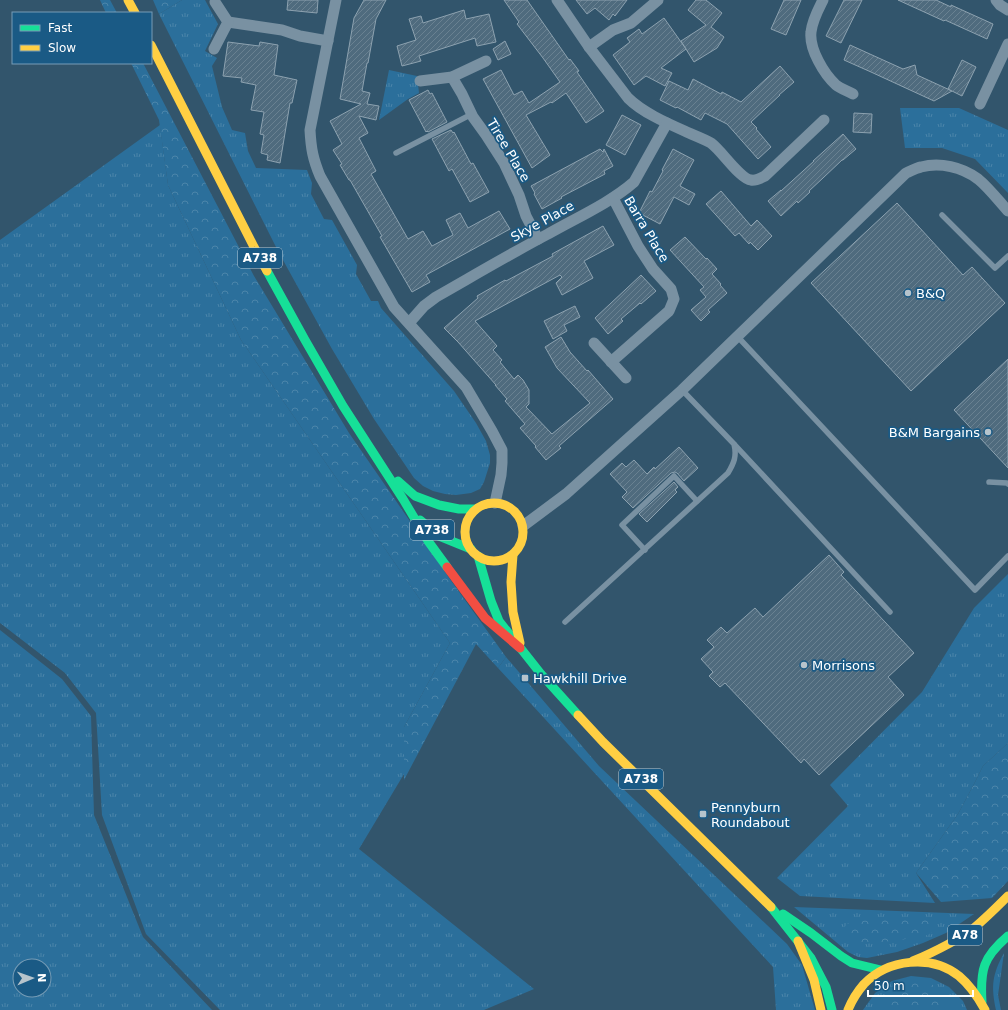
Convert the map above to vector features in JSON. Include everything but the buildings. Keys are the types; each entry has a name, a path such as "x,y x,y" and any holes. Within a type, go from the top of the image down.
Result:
{"main road":[{"path":"128,0 134,12"},
{"name":"A738","path":"152,46 254,247 305,340 343,406 403,499 421,521 439,536 471,550 486,560 496,561 512,555 511,582 513,612 520,648"},
{"name":"A738","path":"381,465 415,496 439,506 458,509 476,509"},
{"path":"403,499 428,542 485,618 520,648"},
{"path":"495,503 512,509 519,517 522,526 522,542 512,555"},
{"name":"A738","path":"471,550 465,533 466,524 470,516 476,509 485,504 495,503"},
{"name":"A738","path":"478,556 482,573 499,621 520,648 541,674 603,742 768,903 811,958 826,987 832,1010"},
{"name":"A78","path":"913,961 937,951 961,937 988,917 1008,896"},
{"name":"A738","path":"768,903 852,963 881,970"},
{"name":"A78","path":"983,1006 980,982 982,971 990,954 1008,936"},
{"path":"798,941 814,980 821,1010"},
{"name":"A78","path":"848,1010 861,986 870,978 881,970 899,963 913,961 940,965 954,972 967,982 974,990 983,1006"}],"street":[{"path":"336,0 310,130 311,148 314,162 320,176 394,307 466,387 502,450 502,469 495,503"},
{"path":"557,0 589,47 628,98 640,108 667,123 710,143 721,152 745,179 755,180 765,176 824,120"},
{"path":"589,47 613,30 631,23 658,0"},
{"path":"823,0 815,16 811,31 812,46 825,73 837,86 853,94"},
{"path":"996,0 1000,5 1008,10"},
{"path":"215,2 228,22 282,30 300,36 328,41"},
{"path":"214,49 228,22"},
{"path":"980,104 1008,44"},
{"path":"420,81 452,77 486,61"},
{"name":"Tiree Place","path":"452,77 472,114 504,163 519,195 526,216 538,239"},
{"name":"Skye Place","path":"409,323 424,306 436,297 613,198 626,189 634,182 667,123"},
{"path":"522,526 566,494 682,390 906,173 920,167 932,165 945,166 968,172 979,180 1008,211"},
{"name":"Barra Place","path":"611,362 669,311 674,299 671,289 653,269 638,246 613,198"},
{"path":"594,343 626,378"}],"lane":[{"path":"396,153 472,114"},
{"path":"942,215 995,268 1008,256"},
{"path":"737,336 975,590 1008,556"},
{"path":"682,390 890,612"},
{"path":"565,622 728,473 735,458 736,452 734,444"},
{"path":"645,550 622,524 674,476 697,501"},
{"path":"989,482 1008,484"}],"green space":[{"path":"100,0 110,0 116,12 106,12"},
{"path":"153,0 182,0 159,14"},
{"path":"182,0 205,0 218,24 205,51 217,58 212,66 222,107 232,130 245,133 248,151 256,168 307,170 312,183 311,194 324,219 332,220 357,265 356,274 371,301 378,301 381,308 454,391 476,423 486,441 490,455 490,463 484,482 480,489 471,493 456,495 433,491 423,486 414,478 374,419 332,349 278,251 159,14"},
{"path":"131,64 144,64 254,276 349,433 506,657 498,668 476,644 404,780 404,727 450,643 241,340 168,185 159,120"},
{"path":"389,70 417,76 419,93 379,120"},
{"path":"900,108 959,108 1008,130 1008,193 975,159 942,148 905,148"},
{"path":"160,125 168,185 241,340 450,643 404,727 404,774 359,849 534,989 484,1010 220,1010 146,934 102,815 96,713 65,673 0,623 0,240"},
{"path":"1008,574 1008,743 983,766 958,814 916,873 935,903 800,896 777,878 848,806 830,785 922,692 974,608"},
{"path":"0,630 62,679 91,716 94,815 143,937 212,1010 0,1010"},
{"path":"506,657 599,766 787,944 802,965 815,1010 776,1010 773,967 498,668"},
{"path":"1008,743 1008,881 992,898 941,902 916,873 958,814 983,766"},
{"path":"794,907 974,914 946,933 923,943 897,952 867,958 858,957 848,952"},
{"path":"900,917 928,919 932,924 932,932 928,935 865,944 855,943 846,938 842,930 849,922"},
{"path":"1004,953 998,995 1001,1010 996,1010 993,987 995,974"},
{"path":"911,976 931,978 949,987 963,1001 967,1010 863,1010 875,993 892,981"},
{"path":"911,982 930,983 937,988 951,1010 886,1010 889,1002 907,989"}],"traffic: fast":[{"path":"267,271 343,406 403,499 428,541 447,567"},
{"path":"398,481 415,496 439,505 459,509 476,509"},
{"path":"420,520 439,536 471,549"},
{"path":"478,556 491,601 499,621 541,674 578,715"},
{"path":"771,907 811,958 826,987 832,1010"},
{"path":"783,914 852,963 881,970"},
{"path":"982,1002 982,981 985,965 993,951 1008,936"}],"traffic: slow":[{"path":"128,0 134,12"},
{"path":"152,47 267,271"},
{"path":"494,503 505,505 518,516 521,521 523,532 521,543 510,556 505,559 494,561 483,559 470,548 467,543 465,532 467,521 478,508 483,505 494,503"},
{"path":"513,555 511,582 513,612 520,643"},
{"path":"578,715 603,742 771,907"},
{"path":"913,961 967,933 1008,896"},
{"path":"798,941 814,980 821,1010"},
{"path":"848,1010 859,990 874,976 885,969 910,962 936,964 959,976 974,992 985,1010"}],"traffic: jam":[{"path":"447,567 485,618 520,648"}],"place":[{"name":"B&Q","path":"908,293"},
{"name":"B&M Bargains","path":"988,432"},
{"name":"Morrisons","path":"804,665"},
{"name":"Hawkhill Drive","path":"525,678"},
{"name":"Pennyburn Roundabout","path":"703,814"}]}
